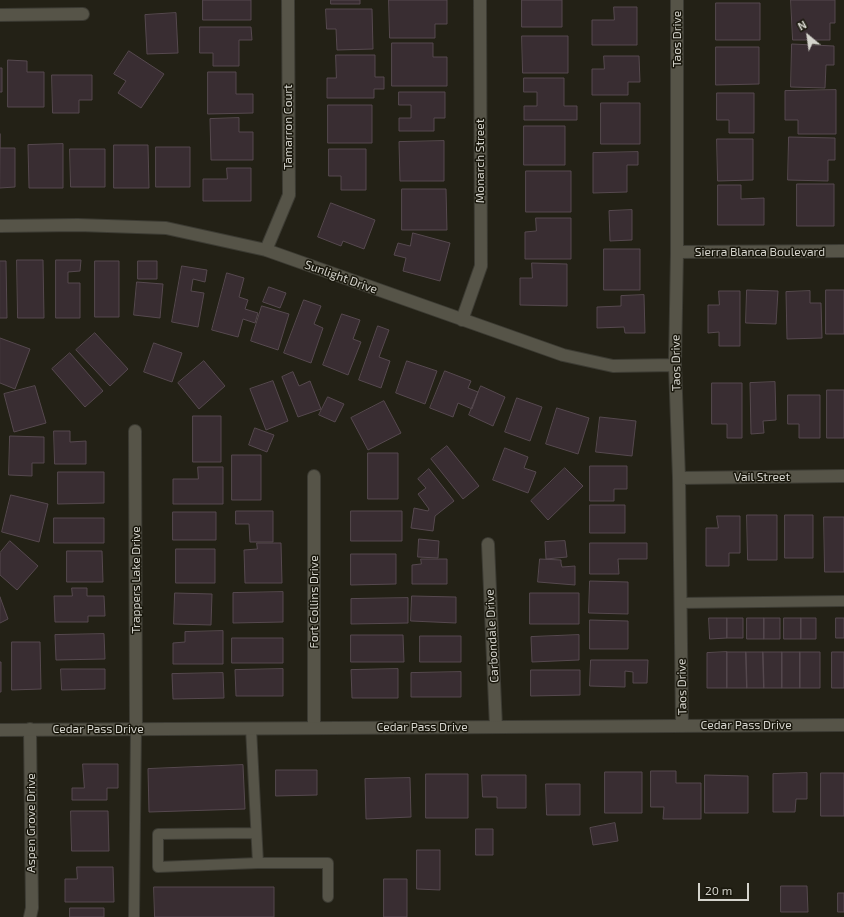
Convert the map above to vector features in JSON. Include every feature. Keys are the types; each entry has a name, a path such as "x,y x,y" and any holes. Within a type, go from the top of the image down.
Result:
{"street":[{"name":"Tamarron Court","path":"266,250 288,195 288,0"},
{"name":"Monarch Street","path":"462,320 480,266 480,0"},
{"name":"Taos Drive","path":"677,0 677,252 675,365 680,478 682,726"},
{"path":"0,15 83,14"},
{"name":"Sunlight Drive","path":"0,226 78,225 166,228 266,250 563,355 613,366 675,365"},
{"name":"Sierra Blanca Boulevard","path":"677,252 844,252"},
{"name":"Trappers Lake Drive","path":"135,431 136,729"},
{"name":"Fort Collins Drive","path":"314,476 314,728"},
{"name":"Vail Street","path":"680,478 844,476"},
{"name":"Carbondale Drive","path":"488,544 496,727"},
{"name":"Cedar Pass Drive","path":"0,730 844,724"},
{"name":"Aspen Grove Drive","path":"30,729 32,908 30,917"}],"lane":[{"path":"681,603 844,601"},
{"path":"251,728 258,863"},
{"path":"134,917 136,729"},
{"path":"256,833 158,834 158,866 258,863 328,863 328,897"}],"building":[{"path":"203,0 251,0 251,20 203,20"},
{"path":"331,0 360,0 360,4 331,4"},
{"path":"389,0 447,0 447,24 435,24 435,38 390,38"},
{"path":"522,0 562,0 562,27 522,27"},
{"path":"791,0 835,0 835,23 830,23 830,40 793,40"},
{"path":"716,3 760,3 760,40 716,40"},
{"path":"614,7 637,7 637,45 592,45 592,20 614,20"},
{"path":"326,9 372,9 373,49 337,50 336,29 327,29"},
{"path":"176,13 178,53 147,54 145,15"},
{"path":"200,27 251,27 252,40 239,40 239,66 213,66 213,53 200,53"},
{"path":"522,36 568,36 568,73 523,73"},
{"path":"392,43 433,43 433,57 447,57 447,86 392,86"},
{"path":"792,44 834,46 834,65 826,65 825,88 791,87"},
{"path":"716,47 759,47 759,84 716,85"},
{"path":"129,51 164,74 141,108 118,93 126,81 114,74"},
{"path":"336,55 375,55 375,77 384,77 384,89 374,89 374,98 327,98 327,78 336,78"},
{"path":"604,56 639,56 640,82 628,82 628,95 592,95 592,69 604,69"},
{"path":"8,60 27,61 27,72 44,72 44,107 8,107"},
{"path":"0,68 2,68 2,92 0,92"},
{"path":"208,72 236,72 236,94 253,94 253,113 208,114"},
{"path":"52,75 92,75 92,100 79,100 79,113 53,113"},
{"path":"524,78 564,78 564,106 577,106 577,120 524,120 524,106 537,106 537,92 524,92"},
{"path":"836,90 836,134 798,134 798,120 785,120 785,91"},
{"path":"399,92 445,92 445,118 434,118 434,131 399,131 399,118 411,118 411,105 399,105"},
{"path":"717,93 754,93 754,133 729,133 729,120 717,120"},
{"path":"601,103 640,103 640,144 601,144"},
{"path":"328,105 372,105 372,143 328,143"},
{"path":"239,118 239,132 253,132 253,160 211,160 210,119"},
{"path":"524,126 565,126 565,165 524,165"},
{"path":"789,137 835,138 835,160 828,160 828,181 788,180"},
{"path":"717,139 753,139 753,180 718,181"},
{"path":"444,141 444,181 400,181 399,142"},
{"path":"63,144 63,188 29,188 28,145"},
{"path":"114,145 148,145 149,188 114,188"},
{"path":"156,147 190,147 190,187 156,187"},
{"path":"0,148 15,148 15,187 0,188"},
{"path":"70,149 105,149 105,187 71,187"},
{"path":"329,149 366,149 366,190 341,190 341,176 329,176"},
{"path":"638,152 638,165 627,165 627,192 593,193 593,153"},
{"path":"227,168 251,168 251,201 203,201 203,179 227,179"},
{"path":"526,171 571,171 571,212 526,212"},
{"path":"797,184 834,184 834,226 797,226"},
{"path":"718,185 741,185 741,199 764,198 764,225 718,225"},
{"path":"402,189 446,189 447,230 402,230"},
{"path":"331,203 375,220 364,249 343,241 341,246 318,237"},
{"path":"632,210 632,240 610,241 609,211"},
{"path":"536,218 571,218 571,259 525,259 525,232 536,231"},
{"path":"413,233 450,243 440,281 403,271 406,258 394,255 398,243 410,246"},
{"path":"604,249 640,249 640,290 604,290"},
{"path":"17,260 43,260 44,318 18,318"},
{"path":"56,260 81,260 80,271 68,272 68,283 80,283 80,318 56,318"},
{"path":"0,261 6,261 7,318 0,318"},
{"path":"95,261 119,261 119,317 95,317"},
{"path":"138,261 157,261 157,279 138,279"},
{"path":"532,263 567,264 567,306 520,305 520,278 532,278"},
{"path":"182,266 207,270 205,282 193,279 191,291 204,293 198,327 172,322"},
{"path":"227,273 244,278 239,297 248,300 245,309 258,313 255,323 243,319 238,337 212,330"},
{"path":"137,282 163,284 160,318 134,315"},
{"path":"269,287 286,293 280,308 263,302"},
{"path":"747,290 778,291 776,324 746,323"},
{"path":"826,290 844,290 844,334 826,334"},
{"path":"719,291 740,291 740,346 719,346 719,332 708,333 708,305 719,305"},
{"path":"810,291 810,303 821,303 822,338 787,339 786,292"},
{"path":"644,295 645,333 625,333 624,327 597,328 597,307 621,306 621,296"},
{"path":"304,300 321,306 314,324 323,328 311,363 284,353"},
{"path":"262,306 289,314 278,350 251,341"},
{"path":"342,314 360,320 353,339 361,342 348,375 323,365"},
{"path":"378,326 389,330 379,357 390,361 381,388 359,380"},
{"path":"95,333 128,369 110,386 76,350"},
{"path":"0,338 30,349 15,389 0,383"},
{"path":"154,343 182,353 172,382 144,372"},
{"path":"70,353 103,391 85,407 52,369"},
{"path":"204,361 225,386 199,409 178,383"},
{"path":"407,361 437,371 425,404 396,393"},
{"path":"445,371 471,381 468,388 478,392 472,409 458,403 453,417 430,408"},
{"path":"293,372 299,386 310,381 321,409 298,417 282,377"},
{"path":"273,381 288,421 266,430 250,389"},
{"path":"775,382 776,420 763,421 764,433 751,434 750,383"},
{"path":"712,383 742,383 742,438 727,438 727,424 712,424"},
{"path":"35,386 46,423 14,432 4,394"},
{"path":"481,386 505,397 493,426 469,415"},
{"path":"827,390 844,390 844,438 827,438"},
{"path":"788,395 820,395 820,438 799,438 799,424 788,424"},
{"path":"328,397 344,404 335,422 319,415"},
{"path":"517,398 542,407 530,441 505,432"},
{"path":"384,401 401,433 368,450 351,418"},
{"path":"557,408 589,418 578,454 546,444"},
{"path":"193,416 221,416 221,462 193,462"},
{"path":"600,417 636,421 632,456 596,452"},
{"path":"255,428 274,435 267,452 249,445"},
{"path":"54,431 70,431 70,442 86,441 86,464 55,464"},
{"path":"10,436 44,437 44,463 32,463 32,476 9,475"},
{"path":"447,446 479,486 463,499 431,459"},
{"path":"505,448 528,457 524,468 536,472 528,493 493,480"},
{"path":"368,453 398,453 398,499 368,499"},
{"path":"232,455 261,455 261,500 232,500"},
{"path":"590,466 627,466 627,489 614,489 614,501 590,501"},
{"path":"198,467 223,467 223,504 173,504 173,479 198,479"},
{"path":"565,468 583,486 548,520 531,501"},
{"path":"429,469 454,501 435,516 433,531 411,528 414,508 428,511 429,509 418,494 426,488 418,479"},
{"path":"58,472 104,472 104,503 58,504"},
{"path":"11,495 48,504 39,542 2,532"},
{"path":"590,505 625,505 625,533 590,533"},
{"path":"236,511 273,511 273,542 250,542 249,524 236,524"},
{"path":"351,511 402,511 402,541 351,541"},
{"path":"173,512 216,512 216,540 173,540"},
{"path":"747,515 777,515 777,560 748,560"},
{"path":"785,515 813,515 813,558 785,558"},
{"path":"717,516 740,516 740,553 729,553 729,566 706,566 706,528 718,528"},
{"path":"824,517 844,517 844,572 825,572"},
{"path":"54,518 104,518 104,543 54,543"},
{"path":"419,539 439,541 438,558 418,557"},
{"path":"10,541 38,566 17,590 0,575 0,553"},
{"path":"565,541 567,557 546,559 545,542"},
{"path":"257,543 281,543 282,583 245,583 244,550 257,549"},
{"path":"590,543 647,543 647,559 618,559 619,574 590,574"},
{"path":"176,549 215,549 215,583 176,583"},
{"path":"67,551 102,551 103,582 67,582"},
{"path":"351,554 396,554 396,584 351,585"},
{"path":"421,559 447,559 447,584 412,584 412,565 421,564"},
{"path":"540,559 561,560 562,567 575,566 575,585 538,582"},
{"path":"590,581 628,582 628,614 589,613"},
{"path":"72,588 87,588 87,596 104,596 105,616 88,616 88,622 55,622 54,596 72,596"},
{"path":"283,592 283,622 233,623 233,593"},
{"path":"175,593 212,594 211,625 174,624"},
{"path":"530,593 579,593 579,624 530,624"},
{"path":"412,596 456,597 456,623 411,621"},
{"path":"0,597 8,619 0,623"},
{"path":"408,598 408,623 351,624 351,599"},
{"path":"709,618 727,618 727,638 710,639"},
{"path":"727,618 743,618 743,638 727,638"},
{"path":"747,618 764,618 764,639 747,639"},
{"path":"764,618 780,618 780,639 764,639"},
{"path":"784,618 801,618 801,639 784,639"},
{"path":"801,618 816,618 816,639 801,639"},
{"path":"836,618 844,618 844,638 836,638"},
{"path":"590,620 628,621 628,649 590,649"},
{"path":"223,631 223,664 173,664 173,643 185,642 185,632"},
{"path":"104,634 105,659 56,660 55,635"},
{"path":"351,635 403,635 404,662 351,662"},
{"path":"579,635 579,660 532,662 531,637"},
{"path":"420,636 461,636 461,662 420,662"},
{"path":"232,638 283,638 283,663 232,663"},
{"path":"12,642 40,642 41,689 12,690"},
{"path":"727,652 727,688 707,688 707,653"},
{"path":"727,652 746,652 747,688 727,688"},
{"path":"746,652 763,652 764,688 747,688"},
{"path":"763,652 782,652 782,688 764,688"},
{"path":"782,652 800,652 800,688 782,688"},
{"path":"800,652 820,652 820,688 800,688"},
{"path":"832,652 844,652 844,688 832,688"},
{"path":"591,660 648,660 647,683 633,683 633,672 625,671 625,687 590,686"},
{"path":"1,662 1,692 0,692"},
{"path":"61,669 105,669 105,689 62,690"},
{"path":"283,669 283,696 236,696 235,670"},
{"path":"398,669 398,698 352,698 351,670"},
{"path":"531,670 580,670 580,695 531,696"},
{"path":"461,672 461,697 411,697 411,673"},
{"path":"223,673 224,698 173,699 172,674"},
{"path":"83,764 118,764 118,788 107,788 107,800 72,800 72,788 84,788"},
{"path":"243,765 245,809 149,812 148,769"},
{"path":"276,770 317,770 317,795 276,796"},
{"path":"651,771 676,771 676,783 701,783 701,819 663,819 664,807 651,807"},
{"path":"605,772 642,772 642,813 605,813"},
{"path":"807,773 807,799 796,799 795,812 773,812 773,774"},
{"path":"821,773 844,773 844,816 821,816"},
{"path":"426,774 468,774 468,818 426,818"},
{"path":"482,775 526,775 526,808 497,808 497,797 483,797"},
{"path":"705,775 748,776 748,813 705,813"},
{"path":"410,778 411,817 366,819 365,779"},
{"path":"546,784 580,784 580,815 547,815"},
{"path":"71,811 108,811 109,851 72,851"},
{"path":"615,823 618,841 593,845 590,828"},
{"path":"476,829 493,829 493,855 476,855"},
{"path":"417,850 440,850 440,890 417,889"},
{"path":"77,867 113,867 114,902 65,902 65,879 77,879"},
{"path":"384,879 407,879 407,917 384,917"},
{"path":"781,886 807,886 808,912 781,912"},
{"path":"154,887 274,887 274,917 155,917"},
{"path":"838,893 844,893 844,912 838,912"},
{"path":"70,908 104,908 104,917 70,917"}]}
